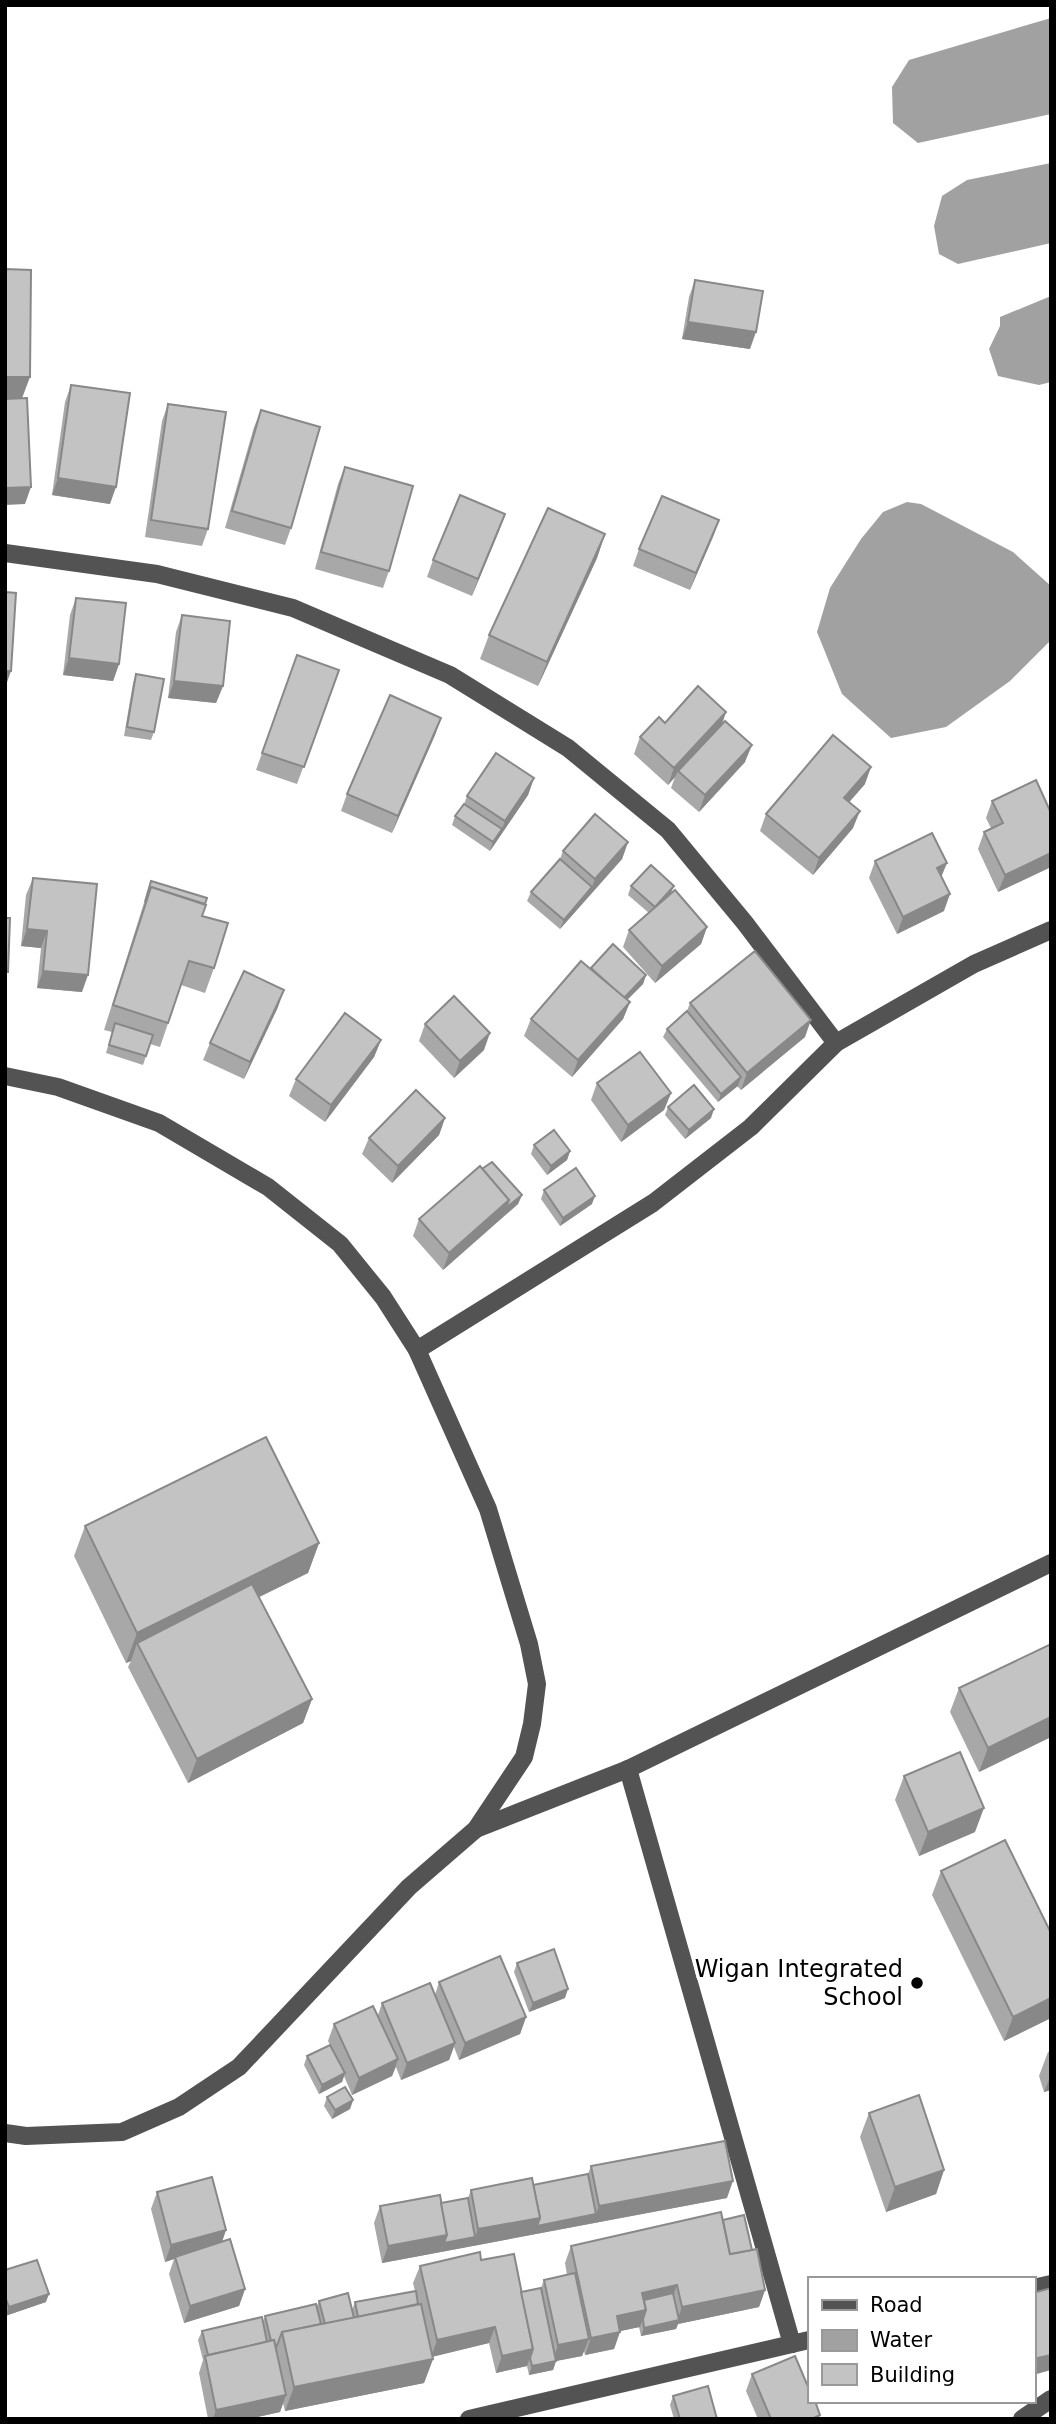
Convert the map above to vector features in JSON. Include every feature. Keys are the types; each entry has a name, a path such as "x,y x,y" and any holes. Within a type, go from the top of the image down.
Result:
{"street":[{"path":"5,552 157,574 293,608 450,675 568,748 668,830 745,923 836,1043"},
{"path":"417,1350 653,1203 751,1127 836,1043 974,964 1051,930"},
{"path":"5,1076 58,1087 159,1123 268,1187 341,1244 383,1297 417,1350 488,1509 529,1644 537,1684 524,1757 476,1829 409,1887 239,2067 178,2107 121,2132 26,2136 5,2133"},
{"path":"476,1829 628,1769 1051,1563"},
{"path":"469,2419 801,2342 628,1769"},
{"path":"1022,2419 1051,2399"}],"water":[{"path":"1051,18 1051,114 918,143 893,123 892,87 909,60"},
{"path":"1051,163 1051,243 958,264 939,254 934,226 942,196 967,180"},
{"path":"1051,296 1051,382 1039,385 998,376 989,349 1000,326 1000,317"},
{"path":"907,502 921,504 1013,552 1051,586 1051,640 1010,681 946,727 891,738 842,694 817,632 830,588 861,539 883,512"}],"building":[{"path":"5,269 31,270 30,377 5,377"},
{"path":"695,280 763,291 756,332 688,322"},
{"path":"71,385 130,393 116,487 58,478"},
{"path":"27,398 31,487 5,488 5,399"},
{"path":"168,404 226,412 208,529 151,520"},
{"path":"261,410 320,427 291,528 232,511"},
{"path":"345,467 413,486 389,571 321,552"},
{"path":"460,495 505,514 478,579 433,560"},
{"path":"662,496 719,520 696,573 639,549"},
{"path":"548,508 605,534 547,662 489,635"},
{"path":"5,592 16,593 11,671 5,671"},
{"path":"76,598 126,603 119,664 69,658"},
{"path":"182,615 230,621 223,686 174,681"},
{"path":"297,655 339,670 304,767 262,753"},
{"path":"136,674 164,679 154,732 127,727"},
{"path":"698,686 726,712 674,768 640,737 659,717 665,723"},
{"path":"390,695 441,718 398,816 347,794"},
{"path":"725,721 752,745 705,795 678,771"},
{"path":"833,735 871,767 844,798 860,811 819,858 766,814"},
{"path":"496,753 534,778 505,821 467,796"},
{"path":"1036,780 1051,813 1051,853 1005,875 984,832 1003,823 992,801"},
{"path":"464,804 502,829 493,842 455,816"},
{"path":"595,814 628,842 595,879 563,851"},
{"path":"932,833 947,863 937,868 950,894 903,917 875,861"},
{"path":"560,859 592,887 564,920 531,892"},
{"path":"651,865 674,886 655,907 631,886"},
{"path":"33,878 97,884 88,975 43,971 47,931 27,929"},
{"path":"151,881 207,898 205,904 151,887 145,902"},
{"path":"151,887 206,905 202,916 228,923 214,968 189,961 168,1023 113,1005"},
{"path":"675,890 707,927 662,966 629,930"},
{"path":"5,918 10,918 8,972 5,972"},
{"path":"613,944 646,975 624,998 591,968"},
{"path":"755,951 811,1020 747,1073 690,1003"},
{"path":"581,961 630,1002 578,1060 531,1019"},
{"path":"244,971 284,990 250,1062 210,1043"},
{"path":"454,996 490,1033 460,1061 425,1024"},
{"path":"687,1011 741,1077 721,1094 667,1029"},
{"path":"345,1013 381,1040 331,1105 296,1079"},
{"path":"115,1023 153,1035 146,1056 109,1045"},
{"path":"640,1052 671,1093 628,1125 597,1083"},
{"path":"694,1085 714,1109 689,1130 668,1107"},
{"path":"416,1090 445,1118 398,1166 369,1138"},
{"path":"554,1130 570,1151 551,1166 534,1145"},
{"path":"492,1162 522,1195 506,1208 509,1200 482,1169"},
{"path":"480,1166 509,1200 449,1253 419,1219"},
{"path":"576,1168 595,1196 563,1218 544,1190"},
{"path":"266,1437 319,1543 137,1633 85,1526"},
{"path":"252,1584 312,1699 197,1759 137,1643"},
{"path":"1051,1644 1051,1717 988,1748 959,1688"},
{"path":"960,1752 984,1808 928,1832 904,1776"},
{"path":"1005,1840 1051,1933 1051,1998 1013,2017 941,1871"},
{"path":"554,1949 568,1989 533,2003 517,1963"},
{"path":"500,1956 526,2017 465,2043 439,1982"},
{"path":"430,1983 455,2043 407,2063 382,2003"},
{"path":"373,2006 398,2059 359,2078 334,2024"},
{"path":"330,2045 345,2073 322,2085 307,2056"},
{"path":"345,2087 353,2100 335,2110 327,2097"},
{"path":"919,2095 944,2170 895,2187 869,2113"},
{"path":"725,2141 733,2181 599,2206 591,2166"},
{"path":"588,2174 596,2214 537,2226 540,2218 533,2185"},
{"path":"212,2177 226,2230 171,2245 157,2192"},
{"path":"532,2178 540,2218 478,2229 471,2190"},
{"path":"440,2195 447,2235 388,2246 380,2206"},
{"path":"468,2198 475,2237 444,2243 447,2235 441,2203"},
{"path":"721,2212 730,2254 757,2249 765,2290 682,2307 677,2285 642,2293 646,2310 617,2316 620,2332 591,2338 571,2246"},
{"path":"744,2215 752,2250 730,2254 723,2220"},
{"path":"230,2239 245,2289 190,2306 175,2257"},
{"path":"480,2252 481,2260 514,2254 533,2349 502,2356 495,2327 437,2340 420,2266"},
{"path":"37,2260 49,2294 9,2307 5,2297 5,2270"},
{"path":"575,2273 589,2339 558,2345 544,2280"},
{"path":"541,2288 556,2361 532,2366 530,2358 533,2349 521,2292"},
{"path":"1051,2288 1051,2355 1035,2359 1035,2292"},
{"path":"416,2291 418,2304 358,2317 355,2302"},
{"path":"348,2293 354,2318 325,2324 319,2301"},
{"path":"673,2293 679,2320 644,2328 644,2300"},
{"path":"316,2304 321,2324 282,2332 276,2348 274,2340 271,2341 265,2316"},
{"path":"421,2304 433,2359 294,2387 282,2332"},
{"path":"262,2317 267,2342 208,2355 202,2331"},
{"path":"274,2340 286,2395 216,2410 205,2356"},
{"path":"795,2356 808,2387 808,2403 816,2403 820,2415 812,2419 771,2419 752,2374"},
{"path":"708,2386 717,2419 680,2419 673,2396"}],"place":[{"name":"Wigan Integrated School","path":"917,1983"}]}
